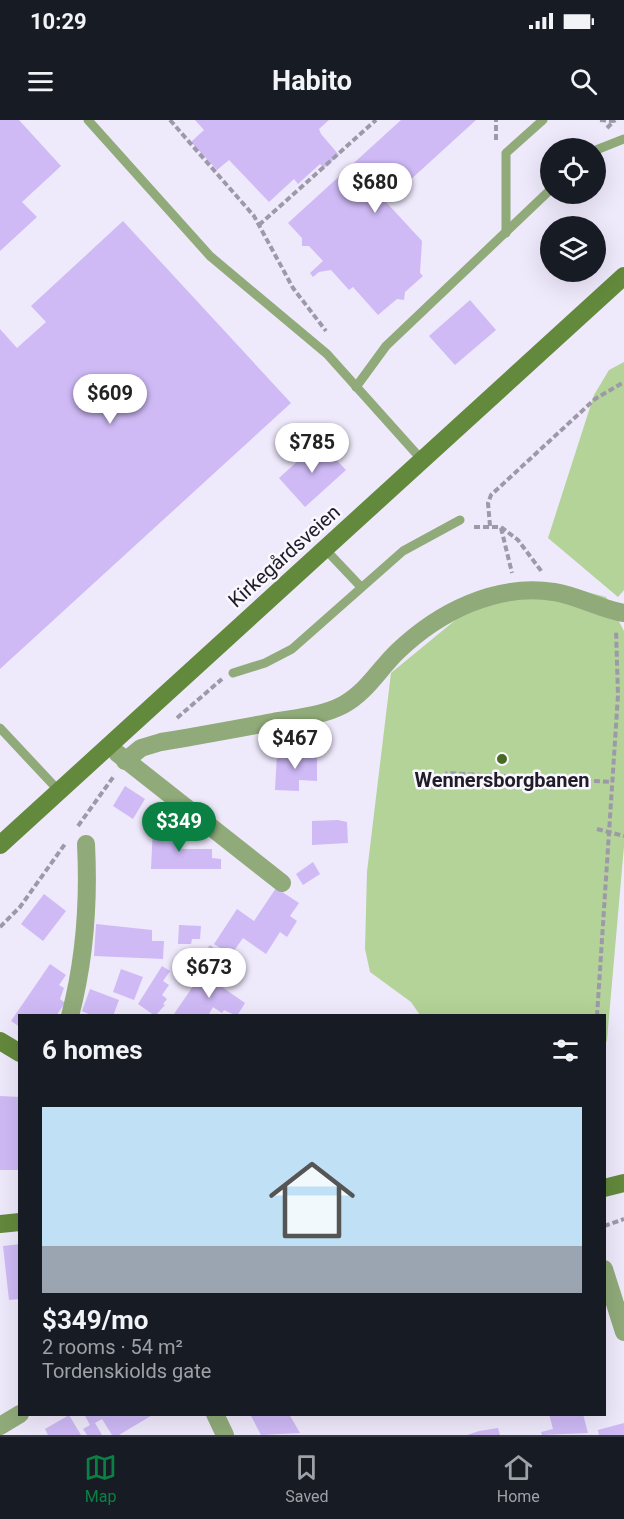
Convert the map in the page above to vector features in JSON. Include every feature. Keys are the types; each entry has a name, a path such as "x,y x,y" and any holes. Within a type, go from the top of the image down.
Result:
{"street":[{"name":"Kirkegårdsveien","path":"0,845 624,276"},
{"path":"125,761 141,748 161,742 306,717 340,706 362,692 398,651 431,624 478,599 517,591 554,592 619,612"},
{"path":"109,745 125,761 282,883"},
{"path":"71,1014 80,979 89,891 86,844"},
{"path":"0,1041 18,1052"},
{"path":"606,1187 624,1182"},
{"path":"0,1224 18,1222"},
{"path":"606,1275 624,1332"},
{"path":"0,1426 18,1415"},
{"path":"216,1416 225,1435"}],"lane":[{"path":"88,120 210,256 327,354 422,460"},
{"path":"506,233 506,153 543,120"},
{"path":"606,146 624,139"},
{"path":"356,387 386,346 540,200"},
{"path":"233,673 265,663 292,649 403,551 459,520"},
{"path":"325,549 361,587"},
{"path":"0,728 59,791"}],"path":[{"path":"170,120 254,216 293,288 330,335"},
{"path":"259,225 376,120"},
{"path":"600,120 614,120 619,126"},
{"path":"490,526 488,503 491,495 595,399 624,382"},
{"path":"459,520 477,528 501,527 525,549 554,592"},
{"path":"501,527 517,591"},
{"path":"597,1014 618,686 619,612"},
{"path":"161,742 172,723 181,714 214,684 233,673"},
{"path":"444,778 447,773 612,782"},
{"path":"597,829 609,830 624,836"},
{"path":"606,1225 624,1219"}],"green space":[{"path":"624,362 624,590 618,597 548,538 594,395 609,370"},
{"name":"Wennersborgbanen","path":"557,584 606,597 624,631 624,846 606,1042 606,1014 419,1014 411,1002 370,972 365,949 367,872 391,673 498,585"}],"building":[{"path":"0,120 19,120 61,166 22,202 37,217 0,251"},
{"path":"195,120 329,120 319,129 339,155 324,168 320,164 298,184 294,179 269,202 229,160 217,170 191,142 204,130"},
{"path":"401,120 476,120 386,202 422,241 420,273 423,276 405,292 404,300 397,299 378,315 353,287 349,290 331,270 319,272 313,277 310,273 323,261 309,246 302,246 302,238 288,223"},
{"path":"123,221 291,403 0,669 0,329 17,348 46,322 31,306"},
{"path":"470,300 496,330 455,365 429,336"},
{"path":"319,442 346,470 305,507 279,478"},
{"path":"277,753 317,754 317,781 299,780 299,791 275,790"},
{"path":"125,786 145,799 133,819 113,806"},
{"path":"312,821 347,822 348,843 312,845"},
{"path":"153,826 168,826 168,832 181,832 181,849 212,849 212,858 221,859 221,869 151,869"},
{"path":"313,862 320,874 303,885 296,874"},
{"path":"276,888 299,903 290,916 297,921 287,937 280,932 266,954 243,938 231,955 214,944 237,909 254,921"},
{"path":"44,894 66,911 43,941 21,924"},
{"path":"96,924 152,930 152,941 164,941 163,959 94,956"},
{"path":"179,925 201,926 200,939 192,939 191,944 178,944"},
{"path":"210,945 224,955 213,972 208,969 205,973 192,964 200,951 204,953"},
{"path":"50,964 66,975 59,985 64,988 60,999 65,1003 57,1014 18,1014 18,1026 11,1021"},
{"path":"162,966 170,971 163,981 169,985 162,995 167,999 157,1014 152,1014 138,1004"},
{"path":"121,969 143,977 134,1000 113,992"},
{"path":"202,973 245,1003 238,1014 224,1010 222,1013 213,1007 209,1014 174,1014"},
{"path":"90,989 119,1000 114,1014 89,1014 82,1011"},
{"path":"0,1096 18,1097 18,1170 0,1170"},
{"path":"18,1244 18,1299 9,1300 3,1246"},
{"path":"70,1416 81,1435 48,1435 45,1429"},
{"path":"85,1416 151,1416 119,1435 112,1435 102,1419 95,1423 102,1435 87,1435 83,1429 90,1425"},
{"path":"251,1416 290,1416 300,1433 261,1435"},
{"path":"550,1416 584,1416 588,1433 542,1435 541,1432 553,1429"},
{"path":"624,1423 624,1435 599,1435 598,1430"},
{"path":"498,1428 500,1435 467,1435 479,1431"}],"place":[{"name":"Wennersborgbanen","path":"502,759"}]}
